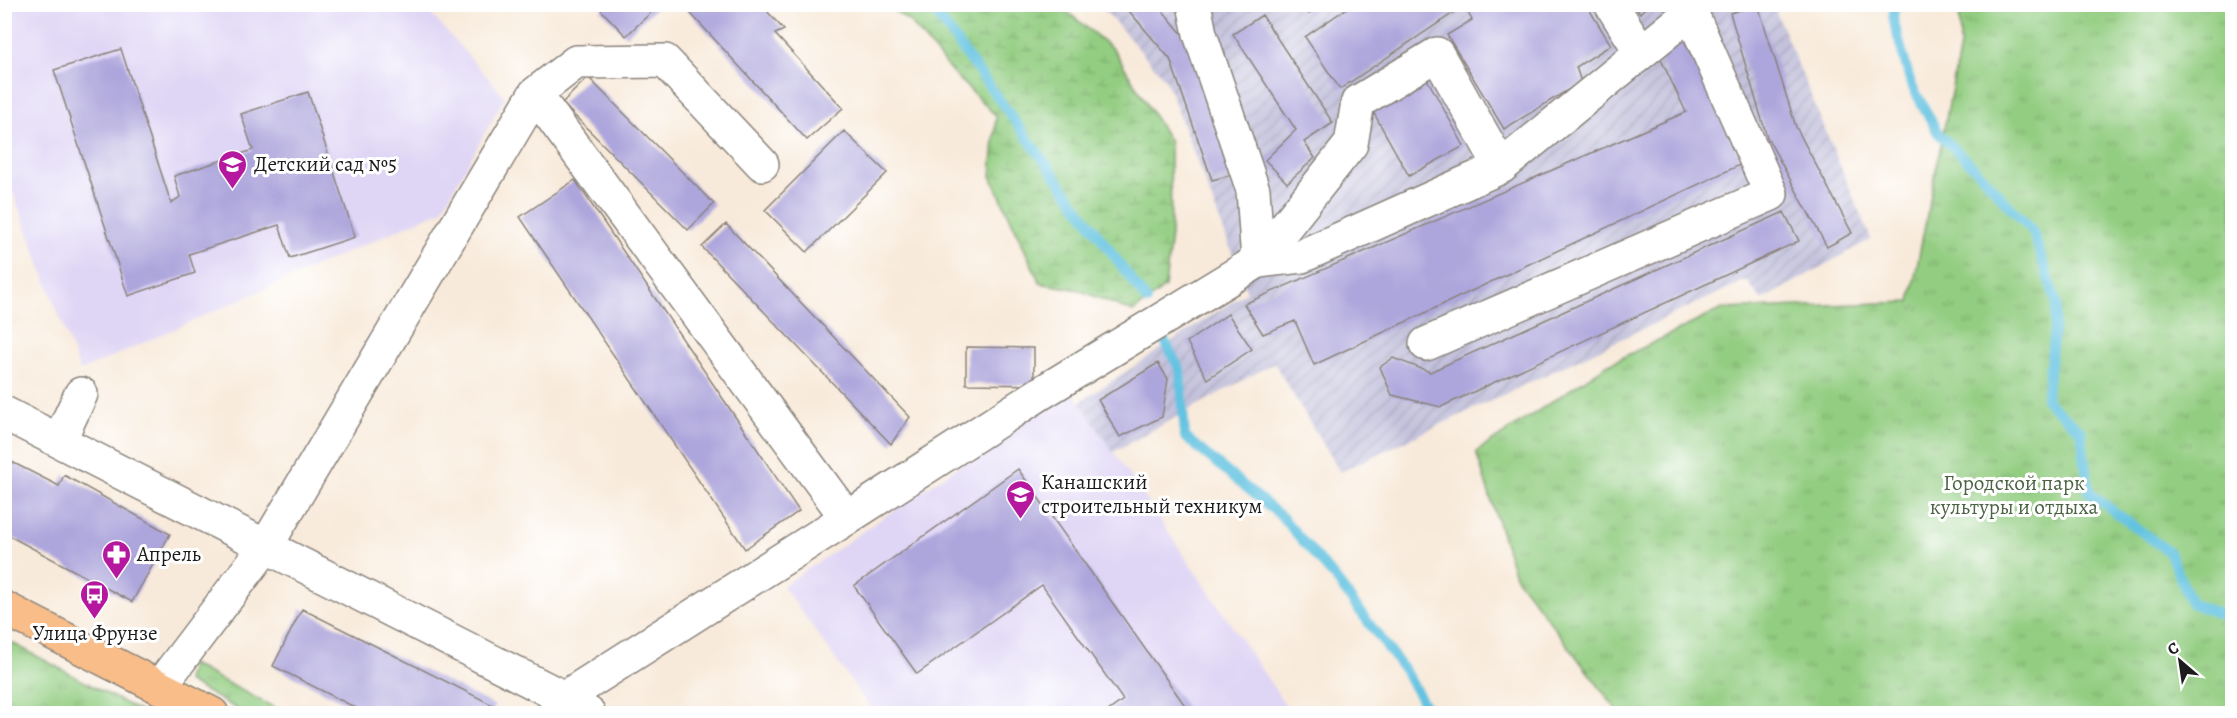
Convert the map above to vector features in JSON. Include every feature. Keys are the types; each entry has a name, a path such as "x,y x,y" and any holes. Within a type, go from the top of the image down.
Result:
{"main road":[{"path":"4,608 212,714"}],"lane":[{"path":"1176,4 1197,19 1253,190 1258,261"},
{"path":"1611,4 1641,52"},
{"path":"1258,261 1302,256 1501,167 1696,8 1771,194 1426,344"},
{"path":"4,413 266,546 569,708 847,518 1041,393 1258,261 1351,144 1358,102 1437,54 1501,167"},
{"path":"160,686 266,546 535,94 576,62 665,61 762,164"},
{"path":"535,94 847,518"},
{"path":"59,441 81,394"}],"shaded area":[{"name":"Детский сад №5","path":"5,5 423,5 505,97 442,210 80,371 5,171"},
{"path":"1100,5 1773,5 1871,239 1762,300 1746,280 1340,472 1274,363 1113,452 1080,402 1247,292 1166,80"},
{"name":"Канашский строительный техникум","path":"1070,390 1291,713 874,713 783,586"}],"green space":[{"path":"887,5 1059,5 1114,50 1170,142 1171,234 1165,287 1133,312 1079,290 1040,283 991,176 996,116 952,72 911,23"},
{"name":"Городской парк культуры и отдыха","path":"1959,5 2232,5 2232,713 1619,713 1515,576 1476,452 1607,365 1722,309 1910,302 1960,47"},
{"path":"5,639 143,713 5,713"},
{"path":"191,664 285,713 244,713 187,681"}],"building":[{"path":"607,4 660,4 626,36 601,10"},
{"path":"682,4 772,4 766,10 784,30 775,34 843,108 807,140"},
{"path":"1123,4 1157,4 1189,42 1235,174 1212,180 1170,59"},
{"path":"1300,4 1320,4 1309,14"},
{"path":"1353,4 1455,4 1459,9 1340,89 1305,37"},
{"path":"1463,4 1586,4 1611,45 1576,67 1581,82 1504,129 1447,35 1472,20"},
{"path":"1634,4 1649,4 1640,13"},
{"path":"1758,5 1796,127 1852,233 1827,247 1767,137 1730,13"},
{"path":"1262,15 1333,123 1304,142 1315,158 1287,183 1265,160 1296,130 1233,34"},
{"path":"1683,38 1742,164 1314,365 1295,321 1263,334 1244,304 1686,112 1657,51"},
{"path":"121,49 171,203 180,197 174,176 253,150 241,114 308,92 355,237 290,258 279,225 189,254 195,273 128,296 54,70"},
{"path":"588,77 714,204 688,230 562,103"},
{"path":"1426,77 1464,146 1409,176 1371,108"},
{"path":"844,131 887,173 807,252 765,210"},
{"path":"575,180 799,511 745,549 520,217"},
{"path":"1784,212 1799,241 1441,407 1392,395 1380,367 1393,358 1430,372"},
{"path":"726,224 910,417 891,444 702,247"},
{"path":"1228,314 1252,349 1207,379 1187,342"},
{"path":"966,347 1034,348 1034,385 966,384"},
{"path":"1158,363 1168,379 1162,417 1120,437 1098,400"},
{"path":"4,458 59,486 64,475 170,534 132,602 4,533"},
{"path":"1018,469 1191,714 1104,714 1123,700 1042,585 917,674 854,586"},
{"path":"302,609 495,706 491,714 368,714 273,666"}],"waterway":[{"path":"929,4 1147,301"},
{"path":"1895,4 1893,19 1911,84 1938,133 1978,171 2033,232 2057,304 2046,400 2081,431 2089,493 2169,552 2191,603 2232,619"},
{"path":"1161,334 1180,370 1185,437 1282,517 1335,578 1405,671 1430,714"}],"place":[{"name":"Детский сад №5","path":"233,190"},
{"name":"Канашский строительный техникум","path":"1020,520"},
{"name":"Апрель","path":"116,580"},
{"name":"Улица Фрунзе","path":"95,620"}]}
